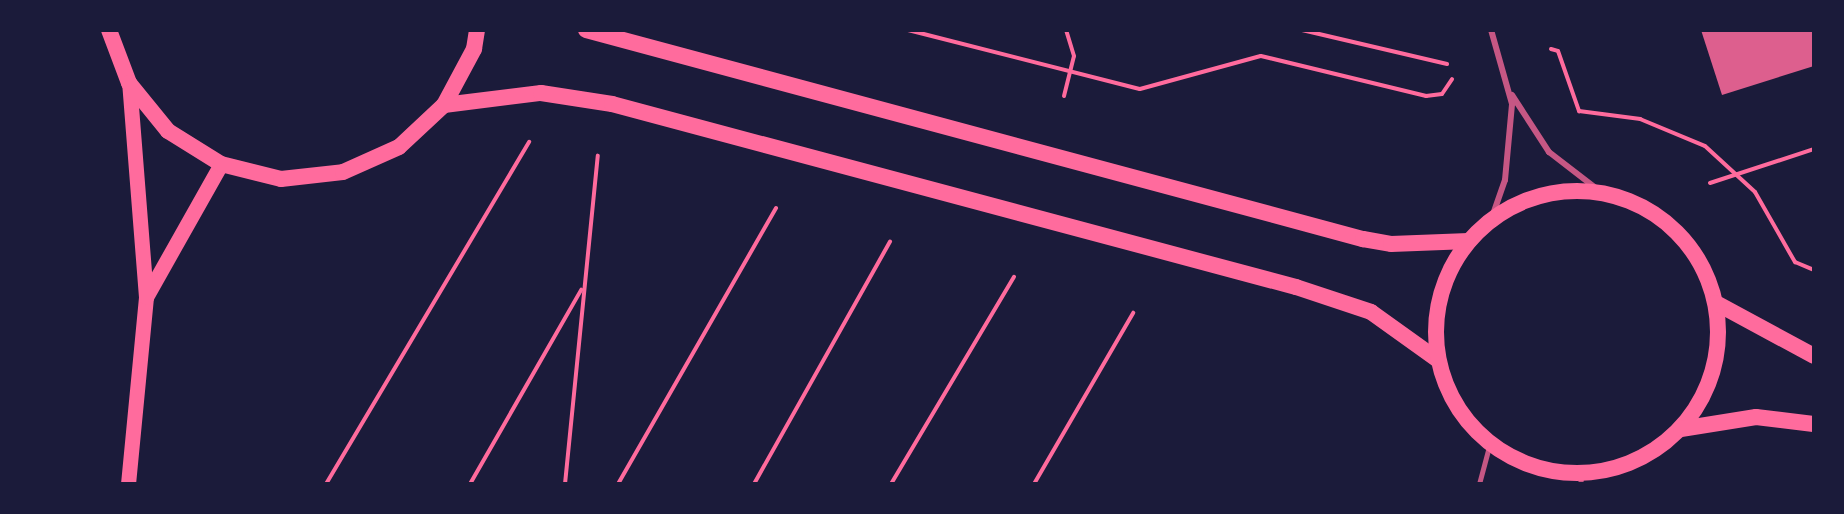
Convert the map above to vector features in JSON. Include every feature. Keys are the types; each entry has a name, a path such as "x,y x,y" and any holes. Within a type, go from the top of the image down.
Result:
{"highway":[{"path":"110,30 129,83 168,131 221,164 281,179 343,172 399,147 444,105 474,49 477,30"},
{"path":"586,30 1363,239 1391,244 1469,241"},
{"path":"444,105 541,93 612,104 1296,287 1371,312 1438,360"},
{"path":"1583,189 1628,199 1669,223 1699,260 1716,303 1718,349 1706,392 1681,429 1652,453 1618,468 1581,479 1550,471 1490,443 1449,392 1438,360 1436,318 1446,277 1469,241 1491,220 1536,196 1583,189"},
{"path":"1716,303 1814,356"},
{"path":"1681,429 1756,417 1814,424"}],"main road":[{"path":"128,484 146,297 129,83"},
{"path":"146,297 221,164"}],"street":[{"path":"1491,30 1511,95 1549,152 1602,194"},
{"path":"1491,220 1508,160 1511,95"}],"lane":[{"path":"1479,484 1490,443"}],"path":[{"path":"908,30 1140,89 1261,56 1426,96 1442,94 1452,79"},
{"path":"1064,96 1074,56 1066,30"},
{"path":"1302,30 1447,64"},
{"path":"1551,49 1558,51 1579,111 1629,115 1668,127 1705,146 1738,173 1766,208 1796,262 1814,270"},
{"path":"326,484 529,142"},
{"path":"1710,183 1814,149"},
{"path":"565,484 583,287 598,156"},
{"path":"618,484 776,208"},
{"path":"754,484 890,242"},
{"path":"891,484 1014,278"},
{"path":"470,484 583,287"},
{"path":"1034,484 1133,313"}],"building":[{"path":"1701,30 1814,30 1814,66 1722,95"}]}
